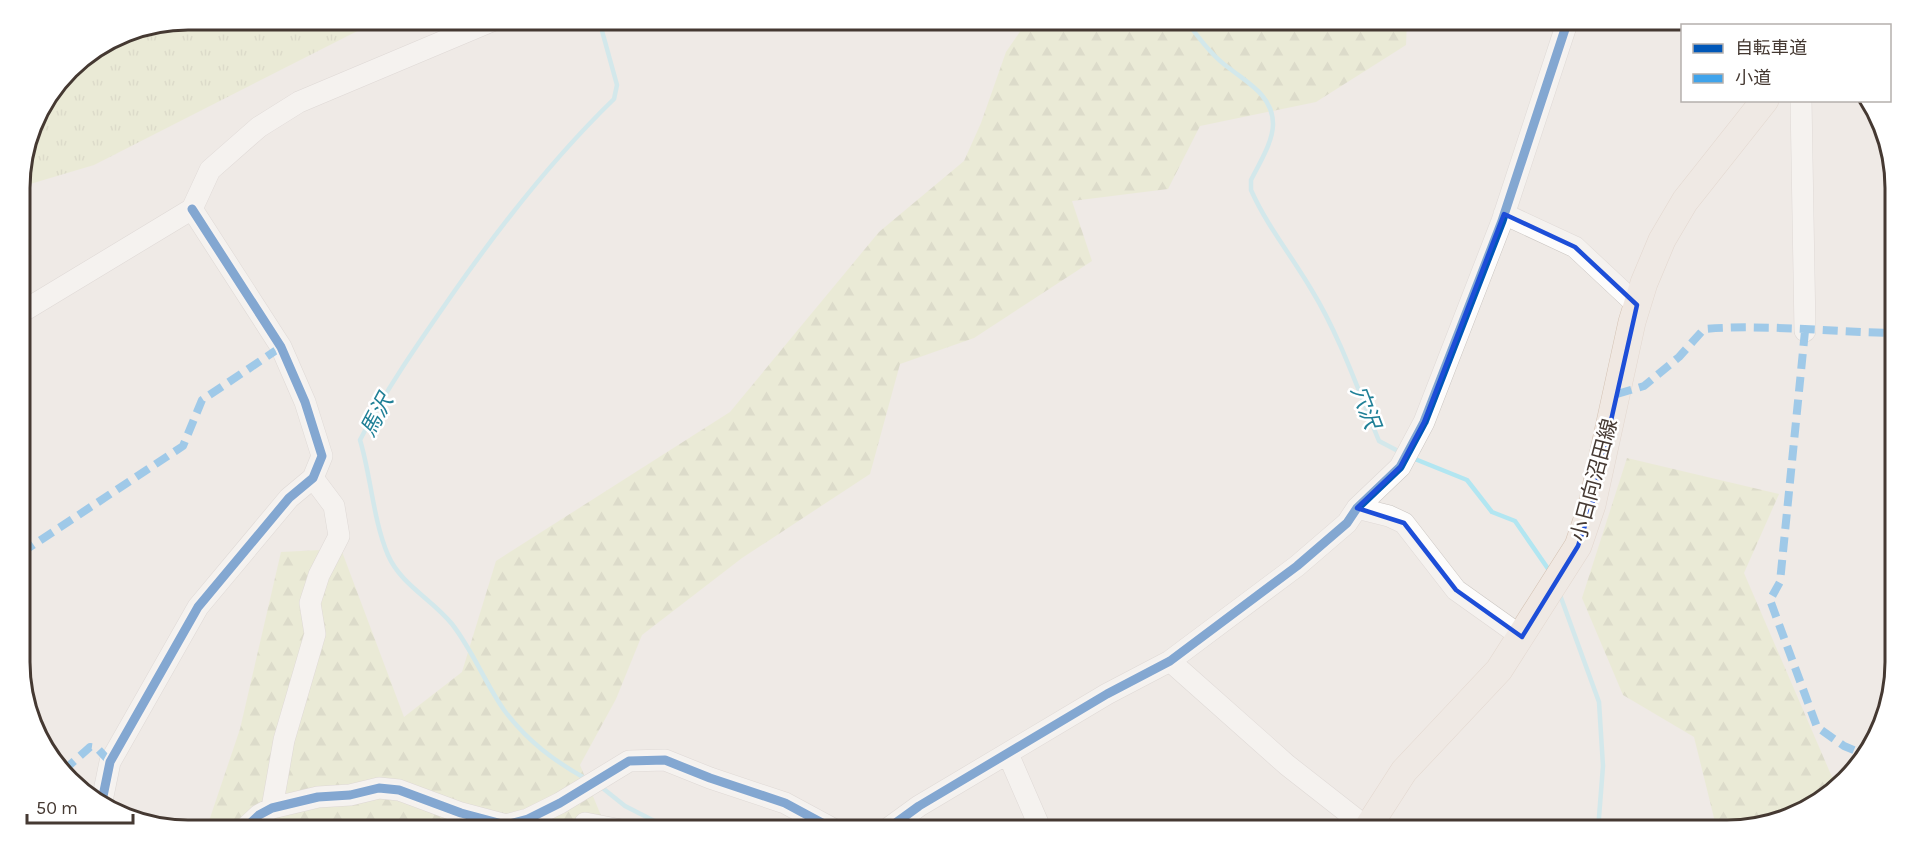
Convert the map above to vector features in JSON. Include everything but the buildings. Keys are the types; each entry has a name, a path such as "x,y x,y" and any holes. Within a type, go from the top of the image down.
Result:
{"main road":[{"name":"小日向沼田線","path":"1374,820 1404,771 1499,670 1529,627 1578,546 1592,505 1637,304 1662,240 1685,201 1763,102"}],"street":[{"path":"30,307 192,209 210,170 259,127 299,102 470,30"},
{"path":"900,820 919,806 1107,694 1170,661 1297,566 1347,523 1357,508 1400,467 1425,422 1504,214 1565,30"},
{"path":"1801,102 1805,331"},
{"path":"103,795 110,762 198,607 289,498 313,478 322,456 305,402 280,347 192,209"},
{"path":"1504,214 1575,247 1637,304"},
{"path":"273,808 284,740 315,634 310,603 319,575 339,536 334,506 313,478"},
{"path":"1357,508 1389,516 1404,523 1456,590 1529,627"},
{"path":"1170,661 1287,765 1357,820"},
{"path":"1008,754 1037,820"},
{"path":"524,820 560,803 629,761 665,760 785,803 816,820"},
{"path":"254,820 273,808 318,797 350,795 379,788 399,790 461,813 487,820"}],"highlighted area":[{"path":"1504,214 1575,247 1637,305 1592,505 1578,546 1522,637 1456,590 1404,523 1357,508 1400,467 1424,422"}],"green space":[{"path":"359,30 94,165 30,184 35,147 46,118 76,76 109,51 137,38 167,31"},
{"path":"1021,30 1407,30 1406,45 1316,102 1200,126 1168,189 1072,201 1092,261 974,338 900,364 870,474 742,558 642,635 616,699 580,765 603,820 209,820 240,729 281,552 341,549 404,717 462,672 496,561 730,412 879,232 964,161 981,123 1006,52"},
{"path":"1627,458 1779,494 1744,573 1833,779 1797,804 1778,812 1737,820 1715,820 1694,737 1623,695 1582,598"}],"waterway":[{"name":"馬沢","path":"588,780 553,758 522,731 497,700 452,624 394,566 379,527 360,440 405,363 492,239 550,167 614,99 617,85 602,30"},
{"name":"穴沢","path":"1193,30 1211,52 1258,91 1269,106 1273,124 1271,138 1251,180 1251,190 1264,216 1311,289 1331,325 1379,441 1400,452"},
{"name":"穴沢","path":"1410,457 1467,480 1492,512 1515,521 1551,573"},
{"name":"穴沢","path":"1560,595 1599,702 1603,766 1599,820"},
{"name":"馬沢","path":"600,786 625,806 652,820"}],"marked path":[{"path":"1617,394 1644,386 1679,357 1704,329 1775,328 1885,333"},
{"path":"1805,331 1780,582 1770,600 1817,727 1844,746 1857,751"},
{"path":"30,547 183,446 202,400 281,347"},
{"path":"69,766 90,747 97,748 110,762"}],"cycle path":[{"path":"900,820 919,806 1107,694 1170,661 1297,566 1347,523 1357,508 1400,467 1424,422 1502,221 1565,30"},
{"path":"103,795 110,762 198,607 289,498 313,478 322,456 305,402 281,347 192,209"},
{"path":"524,820 560,803 629,761 665,760 785,803 816,820"},
{"path":"254,820 272,808 318,797 350,795 379,788 399,790 461,813 487,820"}]}
